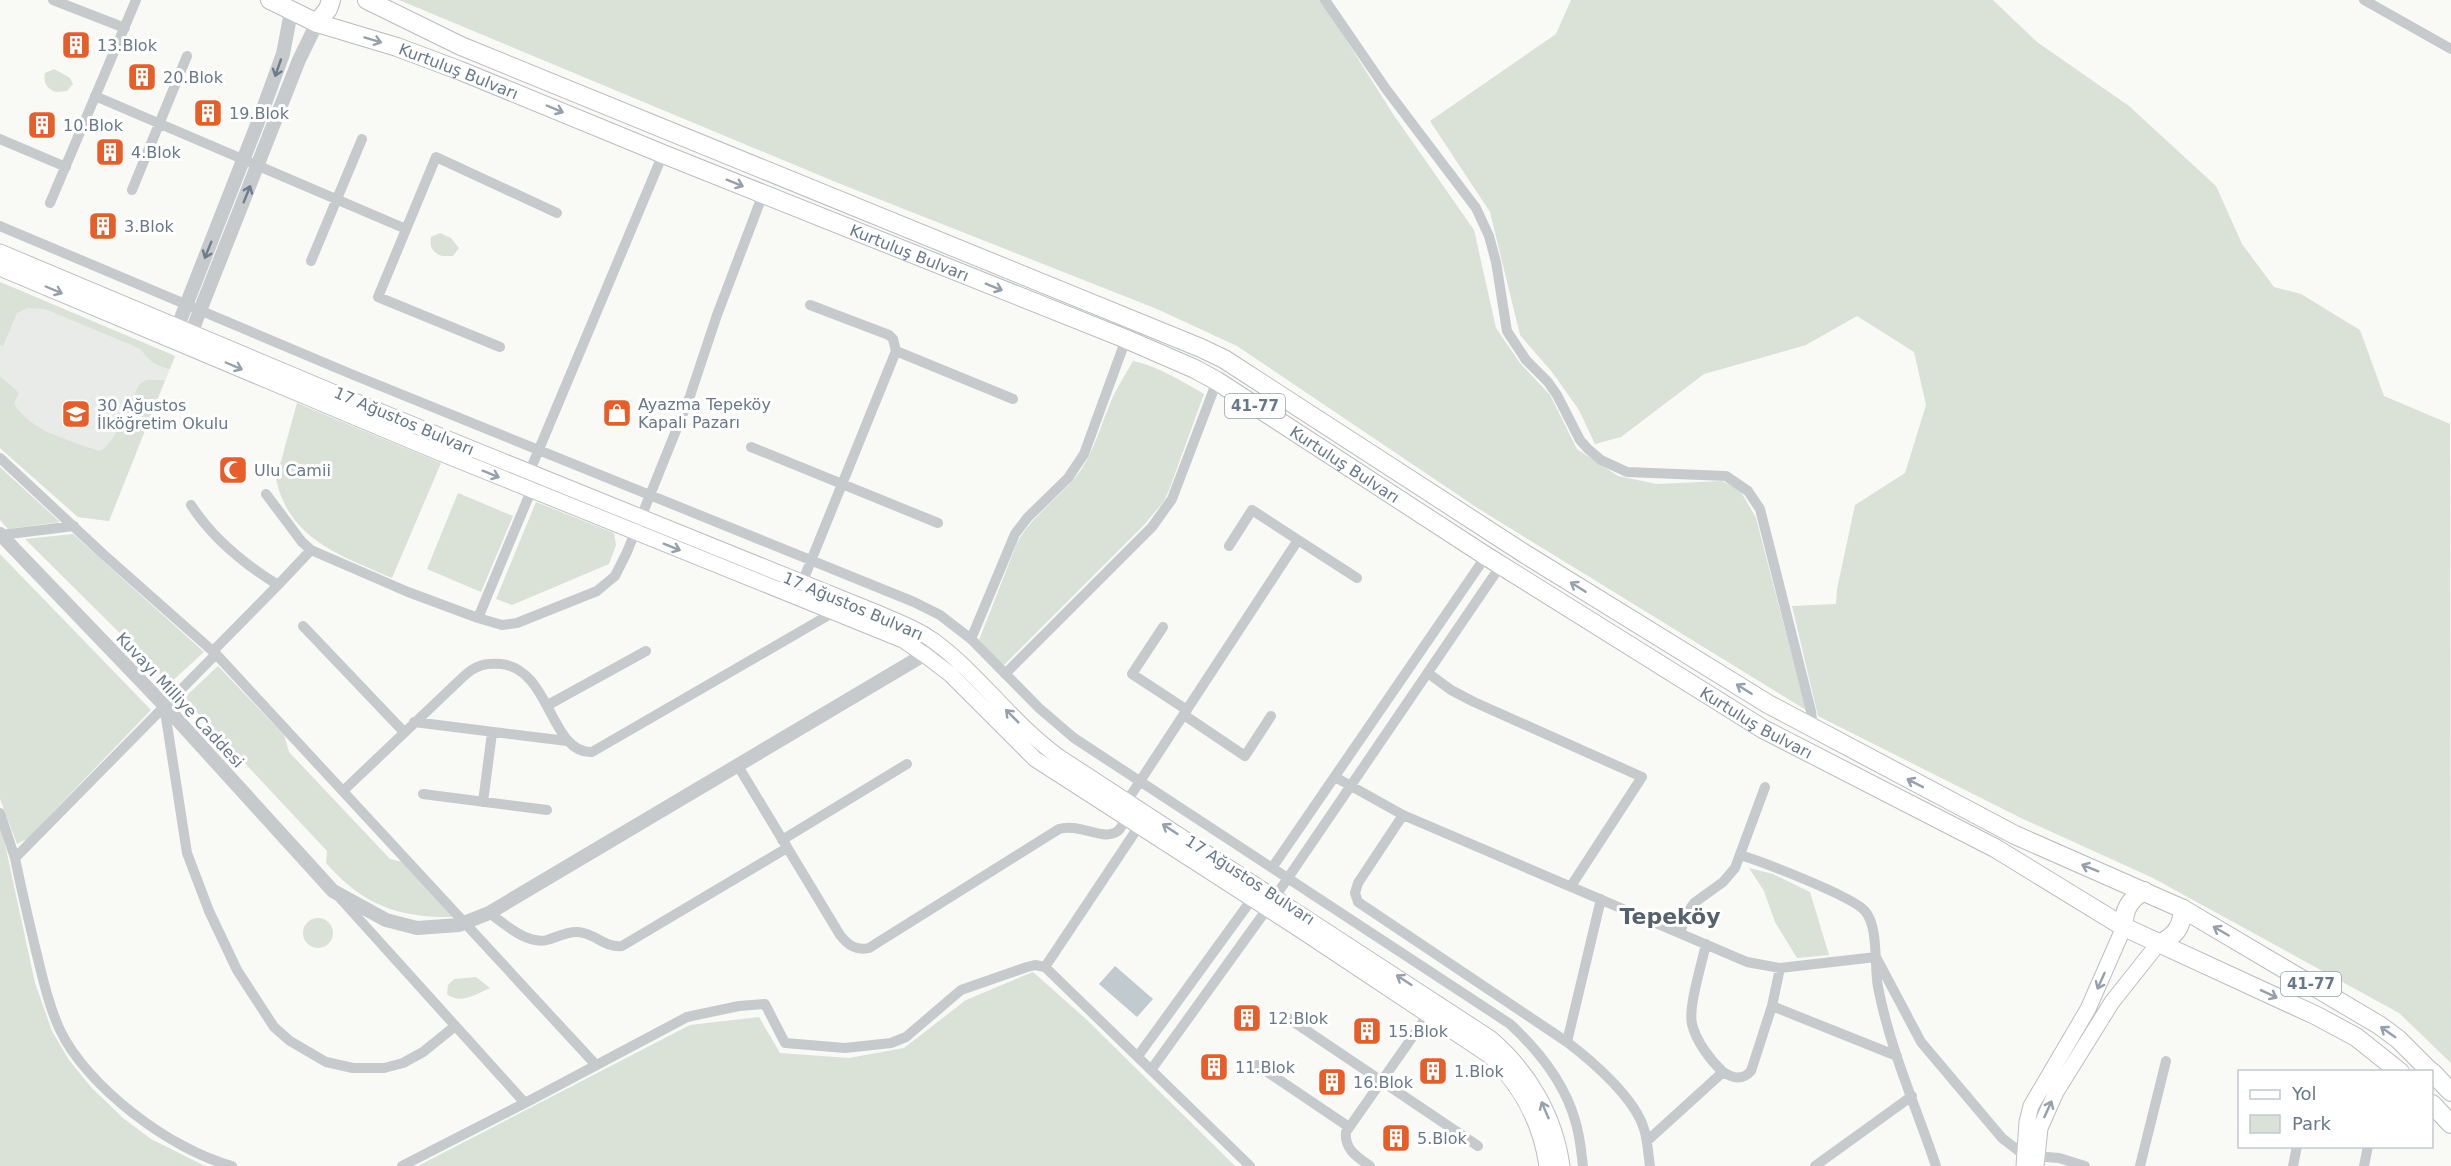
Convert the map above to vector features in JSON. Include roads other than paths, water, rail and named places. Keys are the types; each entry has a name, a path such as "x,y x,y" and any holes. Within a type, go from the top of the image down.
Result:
{"highway":[{"path":"270,0 291,6"},
{"path":"317,23 328,9 331,0"},
{"name":"Kurtuluş Bulvarı","path":"367,0 492,59 1202,348 1224,359 1535,560 1768,704 1813,730 2015,835 2144,891"},
{"name":"Kurtuluş Bulvarı","path":"291,6 317,23 397,47 461,71 1185,364 1217,381 1762,729 1995,848 2124,927"},
{"path":"2144,891 2183,909 2180,926 2168,940 2158,944 2124,927 2123,918 2129,903 2144,891"},
{"name":"41-77","path":"2183,909 2379,1025 2398,1039 2429,1070"},
{"name":"41-77","path":"2158,944 2317,1016 2356,1037 2399,1070"},
{"name":"41-77","path":"2433,1074 2451,1092"},
{"path":"2433,1105 2451,1124"}],"main road":[{"name":"17 Ağustos Bulvarı","path":"0,252 531,491 638,525 802,583 898,621 939,645 1045,747 1127,801 1271,903 1433,1008 1490,1038 1522,1072 1543,1105 1559,1146 1562,1166"},
{"name":"17 Ağustos Bulvarı","path":"0,268 183,336 529,473 638,525 834,612 892,635 926,655 956,680 1026,752 1251,899 1271,903"},
{"path":"2030,1161 2027,1122 2031,1106 2088,1010 2124,927"},
{"path":"2030,1161 2040,1128 2056,1092 2112,1002 2158,944"},
{"name":"17 Ağustos Bulvarı","path":"1433,1008 1490,1056 1510,1078 1534,1118 1547,1166"}],"street":[{"path":"53,0 125,28"},
{"path":"50,202 136,0"},
{"path":"1325,0 1420,137 1476,208 1485,223 1494,253 1507,331 1512,342 1526,360 1548,382 1557,395 1580,440 1601,460 1627,472 1726,476 1738,482 1755,499 1768,538 1811,711 1813,730"},
{"path":"2364,0 2451,49"},
{"path":"183,336 187,304 283,54 291,6"},
{"path":"183,336 200,310 299,60 317,23"},
{"path":"132,190 187,56"},
{"path":"95,96 406,230"},
{"path":"0,139 66,167"},
{"path":"311,261 362,139"},
{"path":"529,473 663,154"},
{"path":"500,346 378,297 436,157 557,213"},
{"path":"266,494 302,542 311,550 493,624 511,625 597,591 611,580 620,568 638,525 690,396 717,315 763,194"},
{"path":"0,226 538,450 931,610 971,639 1062,729 1485,1006 1522,1035 1544,1061 1565,1093 1575,1118 1583,1166"},
{"path":"802,583 896,351 893,339 888,335 810,305"},
{"path":"971,639 1015,534 1028,517 1068,478 1084,454 1126,339"},
{"path":"896,351 1013,399"},
{"path":"1005,674 1152,527 1168,508 1217,381"},
{"path":"751,447 938,523"},
{"path":"0,458 215,653 596,1065"},
{"path":"478,618 531,491"},
{"path":"191,505 200,519 232,553 278,585"},
{"path":"1229,546 1252,510 1356,578"},
{"path":"1,534 74,526"},
{"name":"Kuvayı Milliye Caddesi","path":"1,534 164,705 333,891 370,913 402,925 434,928 467,923 489,913 926,655 939,645"},
{"path":"1045,967 1132,821 1127,801 1298,540"},
{"path":"15,858 215,653 311,550"},
{"path":"1151,1070 1271,903 1428,673 1494,560"},
{"path":"1272,868 1405,675 1494,560"},
{"path":"343,791 474,667 487,663 508,665 521,671 534,684 548,705 567,741 582,752 596,752 834,612"},
{"path":"303,626 404,732"},
{"path":"1163,627 1132,674 1245,756 1270,716"},
{"path":"548,705 646,651"},
{"path":"1428,673 1451,690 1474,702 1642,777 1571,886"},
{"path":"1405,675 1419,685"},
{"path":"164,705 188,853 209,910 237,970 274,1027 290,1041 326,1062 353,1068 384,1068 403,1063 423,1052 454,1027"},
{"path":"414,722 567,741"},
{"path":"483,802 492,733"},
{"path":"489,913 532,939 544,940 581,932 610,946 622,946 907,764"},
{"path":"738,766 840,935 850,945 862,950 878,944 1059,829 1069,827 1110,834 1132,821"},
{"path":"1335,777 1402,815 1747,962 1780,968 1876,957"},
{"path":"1680,933 1690,908 1723,882 1735,868 1765,787"},
{"path":"423,794 547,810"},
{"path":"0,813 15,858 46,994 69,1045 106,1088 146,1124 184,1147 231,1166"},
{"path":"1402,815 1358,883 1355,893 1358,903 1567,1042 1595,1064 1622,1094 1640,1119 1647,1141 1650,1166"},
{"path":"1740,855 1781,870 1864,910 1870,921 1876,957 1878,990 1897,1056 1936,1166"},
{"path":"333,891 525,1103"},
{"path":"1138,1056 1251,899"},
{"path":"1567,1042 1601,899"},
{"path":"1706,944 1691,1020 1692,1026 1707,1052 1723,1072 1737,1078 1748,1075 1751,1071 1772,1006 1780,968"},
{"path":"1876,957 1921,1042 2002,1138 2030,1161 2059,1158 2085,1166"},
{"path":"402,1166 687,1017 748,1005 765,1004 785,1043 845,1048 891,1043 906,1037 960,990 984,980 1035,965 1045,967 1250,1166"},
{"path":"1772,1006 1897,1056"},
{"path":"1370,1166 1348,1147 1345,1135 1433,1008"},
{"path":"1288,1018 1478,1146"},
{"path":"2140,1166 2166,1061"},
{"path":"1257,1065 1349,1127"},
{"path":"1647,1141 1723,1072"},
{"path":"1815,1166 1912,1096"},
{"path":"2293,1166 2297,1148"},
{"path":"2364,1166 2368,1148"}],"place":[{"name":"13.Blok","path":"76,45"},
{"name":"20.Blok","path":"142,77"},
{"name":"19.Blok","path":"208,113"},
{"name":"10.Blok","path":"42,125"},
{"name":"4.Blok","path":"110,152"},
{"name":"3.Blok","path":"103,226"},
{"name":"Ayazma Tepeköy Kapalı Pazarı","path":"617,413"},
{"name":"30 Ağustos İlköğretim Okulu","path":"76,414"},
{"name":"Ulu Camii","path":"233,470"},
{"name":"12.Blok","path":"1247,1018"},
{"name":"15.Blok","path":"1367,1031"},
{"name":"11.Blok","path":"1214,1067"},
{"name":"1.Blok","path":"1433,1071"},
{"name":"16.Blok","path":"1332,1082"},
{"name":"5.Blok","path":"1396,1138"}],"district":[{"name":"Tepeköy","path":"1670,916"}]}
